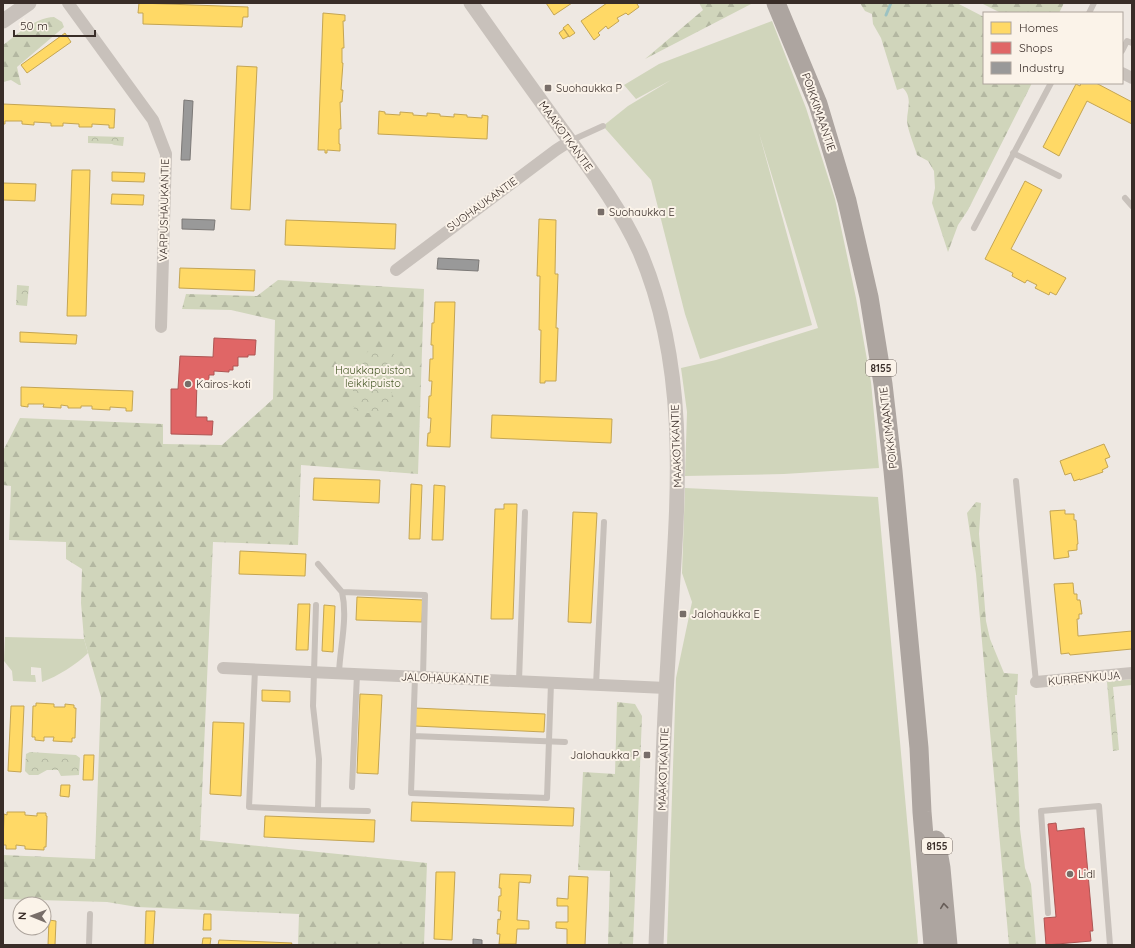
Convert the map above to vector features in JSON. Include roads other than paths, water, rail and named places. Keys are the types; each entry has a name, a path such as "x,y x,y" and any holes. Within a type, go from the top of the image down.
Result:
{"main road":[{"name":"POIKKIMAANTIE","path":"776,3 818,104 847,201 870,297 883,384 893,471 919,748 922,812 933,945"},
{"name":"POIKKIMAANTIE","path":"919,748 941,868 948,945"}],"street":[{"path":"3,21 29,3"},
{"name":"VARPUSHAUKANTIE","path":"68,3 153,120 166,154 161,327"},
{"name":"MAAKOTKANTIE","path":"471,3 615,206 639,251 656,295 670,354 676,412 678,482 666,688 656,945"},
{"path":"1123,74 1132,78"},
{"name":"SUOHAUKANTIE","path":"396,270 570,141"},
{"name":"JALOHAUKANTIE","path":"223,668 666,688"},
{"name":"KURRENKUJA","path":"1036,682 1132,673"}],"lane":[{"path":"1090,12 1094,3"},
{"path":"1123,49 1127,41 1132,43"},
{"path":"974,228 1049,84"},
{"path":"570,141 603,126"},
{"path":"1013,153 1059,176"},
{"path":"1125,198 1132,206"},
{"path":"1016,481 1036,682"},
{"path":"519,681 525,512"},
{"path":"596,685 604,522"},
{"path":"318,564 342,592 344,601 344,622 339,673"},
{"path":"342,592 425,595 413,736 411,793 547,798 551,682"},
{"path":"316,605 313,706 319,759 318,810"},
{"path":"255,670 250,807 368,811"},
{"path":"352,787 357,674"},
{"path":"413,736 566,742"},
{"path":"1048,913 1041,811 1099,806 1110,945"},
{"path":"89,945 90,914"}],"waterway":[{"path":"886,15 891,3"}],"place":[{"name":"Suohaukka P","path":"548,88"},
{"name":"Suohaukka E","path":"601,212"},
{"name":"Kairos-koti","path":"188,384"},
{"name":"Jalohaukka E","path":"683,614"},
{"name":"Jalohaukka P","path":"647,755"},
{"name":"Lidl","path":"1070,874"}],"park label":[{"name":"Haukkapuiston leikkipuisto","path":"373,376"}]}
